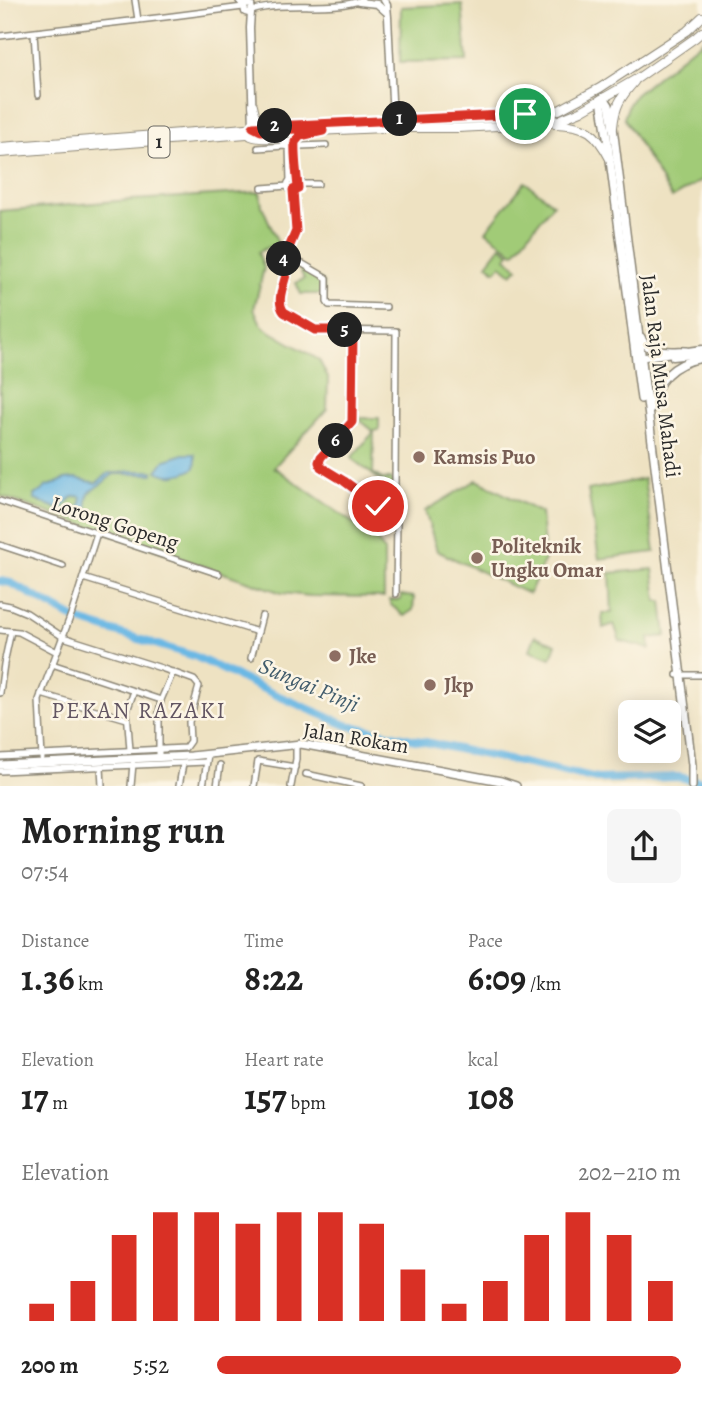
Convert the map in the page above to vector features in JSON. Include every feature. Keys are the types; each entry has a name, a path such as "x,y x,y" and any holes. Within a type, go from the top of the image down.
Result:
{"main road":[{"name":"1","path":"0,153 250,131 275,126 559,110 600,88 687,31 702,17"},
{"path":"538,124 559,120 581,111 638,78 702,32"},
{"path":"602,98 603,91 652,54"},
{"path":"613,127 619,102 638,78"},
{"path":"559,110 594,97 602,98"},
{"name":"Jalan Raja Musa Mahadi","path":"602,98 608,105 613,127 690,767 690,786"},
{"name":"Jalan Raja Musa Mahadi","path":"602,98 649,419 651,457"},
{"path":"253,108 255,116 262,124 275,126"},
{"path":"230,129 249,121 253,108"},
{"path":"250,131 258,139 283,139 292,145 300,136 320,131 572,124 591,131 610,159"},
{"path":"250,131 313,128 320,131"},
{"name":"1","path":"0,146 230,129 250,131"},
{"path":"637,326 641,340 648,347 657,351 686,351"},
{"path":"649,419 650,407 661,380 676,367 702,354"},
{"name":"Jalan Rokam","path":"0,765 42,759 101,764 133,762 159,753 207,758 296,744 511,785"}],"street":[{"path":"135,0 138,20"},
{"path":"384,0 387,5 393,120"},
{"path":"0,36 246,7 327,5 360,1 377,4 387,13"},
{"path":"246,7 250,28 253,108 250,131"},
{"path":"34,33 38,95"},
{"path":"292,145 296,231 288,255 279,262 286,275 281,308 315,330 396,331 393,508 397,518 396,594"},
{"path":"258,148 326,145"},
{"path":"262,188 318,184"},
{"path":"288,255 327,278 329,305 386,307"},
{"path":"353,330 352,422 319,462 321,467 378,506 393,508"},
{"path":"639,359 686,351 702,354"},
{"path":"639,359 702,354"},
{"name":"Lorong Gopeng","path":"0,501 219,574"},
{"path":"42,759 38,706 97,533"},
{"path":"0,545 63,566"},
{"path":"83,578 258,632"},
{"path":"0,604 27,612 63,637 173,672 161,701 158,724 159,753"},
{"path":"251,658 262,616"},
{"path":"0,630 25,635 57,652"},
{"path":"0,693 11,631"},
{"path":"52,664 161,701"},
{"name":"Jalan Rokam","path":"0,757 42,759 130,750 159,753 187,747 190,741 189,722 199,685 194,680 173,672"},
{"path":"679,675 702,675"},
{"path":"130,750 127,711 134,691"},
{"path":"41,694 127,719"},
{"path":"291,786 296,744"},
{"path":"203,786 207,758"},
{"name":"Jalan Rokam","path":"133,762 183,764 207,758"},
{"path":"254,786 258,761 295,767"},
{"path":"131,786 133,762"},
{"path":"101,764 102,786"},
{"name":"Jalan Rokam","path":"0,771 101,764"},
{"path":"179,786 183,764"},
{"path":"217,786 220,765"},
{"path":"306,775 361,786"}],"green space":[{"path":"462,4 467,61 400,62 401,7"},
{"path":"702,40 702,180 672,198 624,118 635,95"},
{"path":"525,182 553,204 514,253 486,231"},
{"path":"260,192 262,206 278,243 258,252 264,268 254,309 266,329 319,360 328,378 327,409 274,467 377,540 384,551 384,597 282,593 0,496 0,211"},
{"path":"501,246 510,253 506,258 518,268 512,274 501,265 495,271 487,264"},
{"path":"299,267 323,281 325,294 301,294 296,283 304,279"},
{"path":"356,418 379,418 379,430 374,431 373,473 382,479 392,479 393,490 351,458 373,433 361,421 356,421"},
{"path":"644,479 655,552 599,559 588,490"},
{"path":"477,480 541,513 545,559 529,594 437,551 425,511"},
{"path":"653,569 657,601 662,601 666,636 649,638 650,649 620,641 614,624 603,628 602,613 612,613 610,573"},
{"path":"401,595 414,597 413,610 404,616 389,600 401,600"},
{"path":"535,636 556,644 551,658 530,650"}],"water":[{"path":"184,454 195,454 195,468 176,475 157,471 165,460"},
{"path":"153,471 153,474 114,474 91,492 87,498 88,508 78,517 73,515 80,505 81,497 72,498 61,510 35,500 34,495 65,479 75,478 96,483 109,473"}],"waterway":[{"name":"Sungai Pinji","path":"0,581 11,583 77,620 194,656 346,725 597,779 679,777 702,782"}],"place":[{"name":"Kamsis Puo","path":"419,457"},
{"name":"Politeknik Ungku Omar","path":"477,558"},
{"name":"Jke","path":"335,656"},
{"name":"Jkp","path":"430,685"}],"district":[{"name":"PEKAN RAZAKI","path":"139,710"}],"route":[{"path":"378,506 321,467 319,462 352,422 353,330 315,330 284,312 280,303 286,275 279,266 280,262 289,256 288,250 296,231 293,190 298,188 299,184 296,175 295,142 297,137 323,131 313,128 261,131 253,127 525,114"}]}
